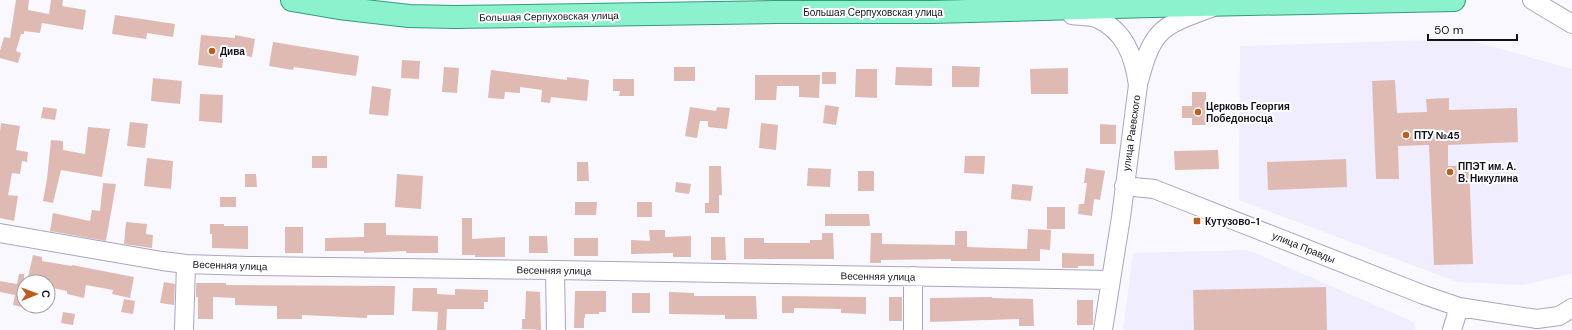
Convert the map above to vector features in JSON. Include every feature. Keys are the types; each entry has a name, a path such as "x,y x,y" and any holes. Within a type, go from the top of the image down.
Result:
{"main road":[{"name":"Большая Серпуховская улица","path":"292,0 339,8 409,16 455,17 776,12 932,12 1221,4 1454,0"},
{"name":"Большая Серпуховская улица","path":"383,0 440,4 641,0"}],"street":[{"path":"1532,0 1572,24"},
{"path":"1138,85 1152,43 1162,30 1177,21 1221,4"},
{"name":"улица Раевского","path":"1030,10 1095,18 1107,25 1119,35 1130,52 1135,65 1138,85 1121,217 1103,330"},
{"name":"улица Правды","path":"1124,186 1154,189 1166,193 1424,295 1459,307 1572,325"},
{"name":"Весенняя улица","path":"0,234 186,264 1110,280"},
{"path":"184,330 186,264"},
{"path":"555,270 556,330"},
{"path":"913,276 913,330"},
{"path":"1452,330 1459,307"},
{"path":"1536,319 1559,316 1572,308"}],"shaded area":[{"name":"ПТУ №45","path":"1466,39 1572,69 1572,274 1522,285 1457,282 1239,200 1240,46"},
{"path":"1248,250 1414,322 1415,330 1123,330 1133,253"}],"building":[{"path":"16,0 29,0 28,10 49,14 51,0 63,0 62,6 86,10 83,30 42,23 40,33 24,31 24,34 21,34 16,51 21,53 18,63 0,58 0,51 4,37 10,38"},
{"path":"115,15 175,24 173,37 147,33 146,39 112,34"},
{"path":"201,35 235,38 235,35 255,39 252,57 224,52 222,68 198,65"},
{"path":"273,42 359,56 356,76 294,67 293,70 269,66"},
{"path":"402,60 420,61 419,79 401,78"},
{"path":"952,66 980,67 979,87 952,87"},
{"path":"444,67 459,68 457,93 442,92"},
{"path":"674,67 695,67 695,81 674,81"},
{"path":"896,67 932,68 932,86 895,85"},
{"path":"1068,68 1068,94 1031,94 1030,69"},
{"path":"856,69 877,69 877,98 855,97"},
{"path":"491,70 567,80 567,77 589,80 587,101 551,97 550,103 541,102 542,90 520,87 520,93 505,92 504,99 488,98"},
{"path":"822,72 836,72 836,84 822,84"},
{"path":"755,75 820,75 819,98 799,97 799,86 777,86 776,100 755,100"},
{"path":"153,78 182,81 180,104 151,101"},
{"path":"613,79 634,79 634,96 619,96 620,91 613,91"},
{"name":"ППЭТ им. А. В. Никулина","path":"1395,80 1397,113 1427,112 1426,99 1449,98 1449,110 1517,108 1518,142 1448,145 1448,166 1469,165 1473,264 1434,265 1429,145 1398,146 1399,179 1376,179 1372,81"},
{"path":"372,86 391,89 388,116 369,114"},
{"name":"Церковь Георгия Победоносца","path":"1192,92 1206,92 1206,105 1214,105 1214,118 1206,118 1206,125 1192,125 1192,118 1182,118 1182,106 1192,106"},
{"path":"200,94 223,95 222,123 199,121"},
{"path":"825,105 839,107 836,125 823,123"},
{"path":"43,107 57,109 55,120 41,118"},
{"path":"690,107 716,111 717,107 730,108 727,129 708,127 708,121 700,121 697,138 685,136"},
{"path":"130,122 148,124 145,148 127,146"},
{"path":"1,123 20,126 16,150 28,152 27,162 22,161 20,174 12,173 8,195 18,196 14,221 0,218"},
{"path":"761,123 778,125 776,150 759,148"},
{"path":"1100,124 1116,125 1116,144 1100,144"},
{"path":"88,127 110,129 102,177 61,170 53,203 43,201 51,140 63,141 63,150 85,154"},
{"path":"1218,150 1219,169 1175,170 1174,151"},
{"path":"312,156 327,156 327,168 312,168"},
{"path":"965,156 985,156 984,174 964,173"},
{"path":"147,158 173,161 171,189 144,186"},
{"path":"1346,159 1347,187 1268,190 1267,162"},
{"path":"577,162 588,162 589,181 577,181"},
{"path":"709,166 721,166 722,195 719,195 719,213 705,213 705,203 709,203"},
{"path":"808,168 831,169 830,187 807,186"},
{"path":"1086,168 1105,171 1100,200 1094,199 1092,216 1078,214 1079,204 1084,204 1087,183 1084,183"},
{"path":"858,171 874,171 874,191 858,191"},
{"path":"245,174 256,174 257,187 245,187"},
{"path":"397,174 423,176 421,209 395,207"},
{"path":"676,182 691,184 689,194 675,192"},
{"path":"103,183 116,184 106,241 50,231 53,213 90,221 92,210 100,211"},
{"path":"1012,184 1033,186 1031,201 1011,199"},
{"path":"220,197 236,197 236,207 220,207"},
{"path":"575,202 597,202 596,215 575,215"},
{"path":"637,202 652,202 652,217 637,217"},
{"path":"1047,207 1065,207 1065,229 1047,229"},
{"path":"825,214 869,214 870,226 825,226"},
{"path":"462,218 472,218 472,239 505,237 505,257 475,257 475,255 462,255"},
{"path":"126,222 147,224 146,234 153,235 152,248 124,244"},
{"path":"364,223 386,223 386,235 438,236 438,253 406,253 406,251 364,253 364,251 325,251 325,238 364,237"},
{"path":"210,224 224,224 224,226 248,226 248,249 212,248"},
{"path":"285,227 303,227 303,253 285,253"},
{"path":"1028,229 1051,230 1050,250 1040,249 1040,261 951,261 951,259 881,260 881,263 870,263 871,233 882,233 882,244 955,245 955,231 967,231 967,247 1027,249"},
{"path":"649,230 665,230 665,237 691,236 691,257 673,257 673,253 631,254 631,240 650,241"},
{"path":"822,233 833,233 834,259 744,259 744,238 764,238 764,243 810,243 810,240 822,240"},
{"path":"529,236 547,236 548,253 529,253"},
{"path":"711,237 725,237 726,260 711,260"},
{"path":"574,238 598,238 598,256 574,256"},
{"path":"1062,253 1094,254 1094,266 1062,268"},
{"path":"33,255 42,257 42,261 134,277 130,298 112,294 113,290 86,285 84,298 67,294 67,291 56,289 56,274 29,274"},
{"path":"0,281 16,284 16,306 13,305 15,295 0,292"},
{"path":"164,282 175,284 174,305 160,303"},
{"path":"196,283 226,283 226,285 395,286 394,315 367,315 367,318 302,315 302,319 277,319 277,306 235,305 235,298 213,297 213,319 198,319 198,297 196,297"},
{"path":"1326,287 1327,330 1194,330 1193,290"},
{"path":"413,288 437,288 437,294 455,295 455,289 488,290 488,302 484,302 484,309 447,309 446,330 437,330 438,312 412,311"},
{"path":"526,291 540,292 541,330 522,329 522,319 525,319"},
{"path":"575,291 606,291 606,312 599,312 599,314 585,314 584,328 574,328"},
{"path":"669,292 694,293 694,296 756,296 757,319 725,319 725,315 669,314"},
{"path":"632,293 650,293 650,313 632,313"},
{"path":"782,296 866,297 866,314 841,313 841,309 794,308 794,313 782,313"},
{"path":"889,297 902,297 902,321 889,321"},
{"path":"992,297 1033,299 1034,326 1019,326 1019,319 930,322 930,298"},
{"path":"124,299 135,301 133,314 121,312"},
{"path":"1077,300 1093,300 1093,325 1077,325"},
{"path":"63,312 75,314 73,325 61,323"}],"place":[{"name":"Дива","path":"212,51"},
{"name":"Церковь Георгия Победоносца","path":"1198,112"},
{"name":"ПТУ №45","path":"1406,135"},
{"name":"ППЭТ им. А. В. Никулина","path":"1450,172"},
{"name":"Кутузово-1","path":"1197,221"}]}
